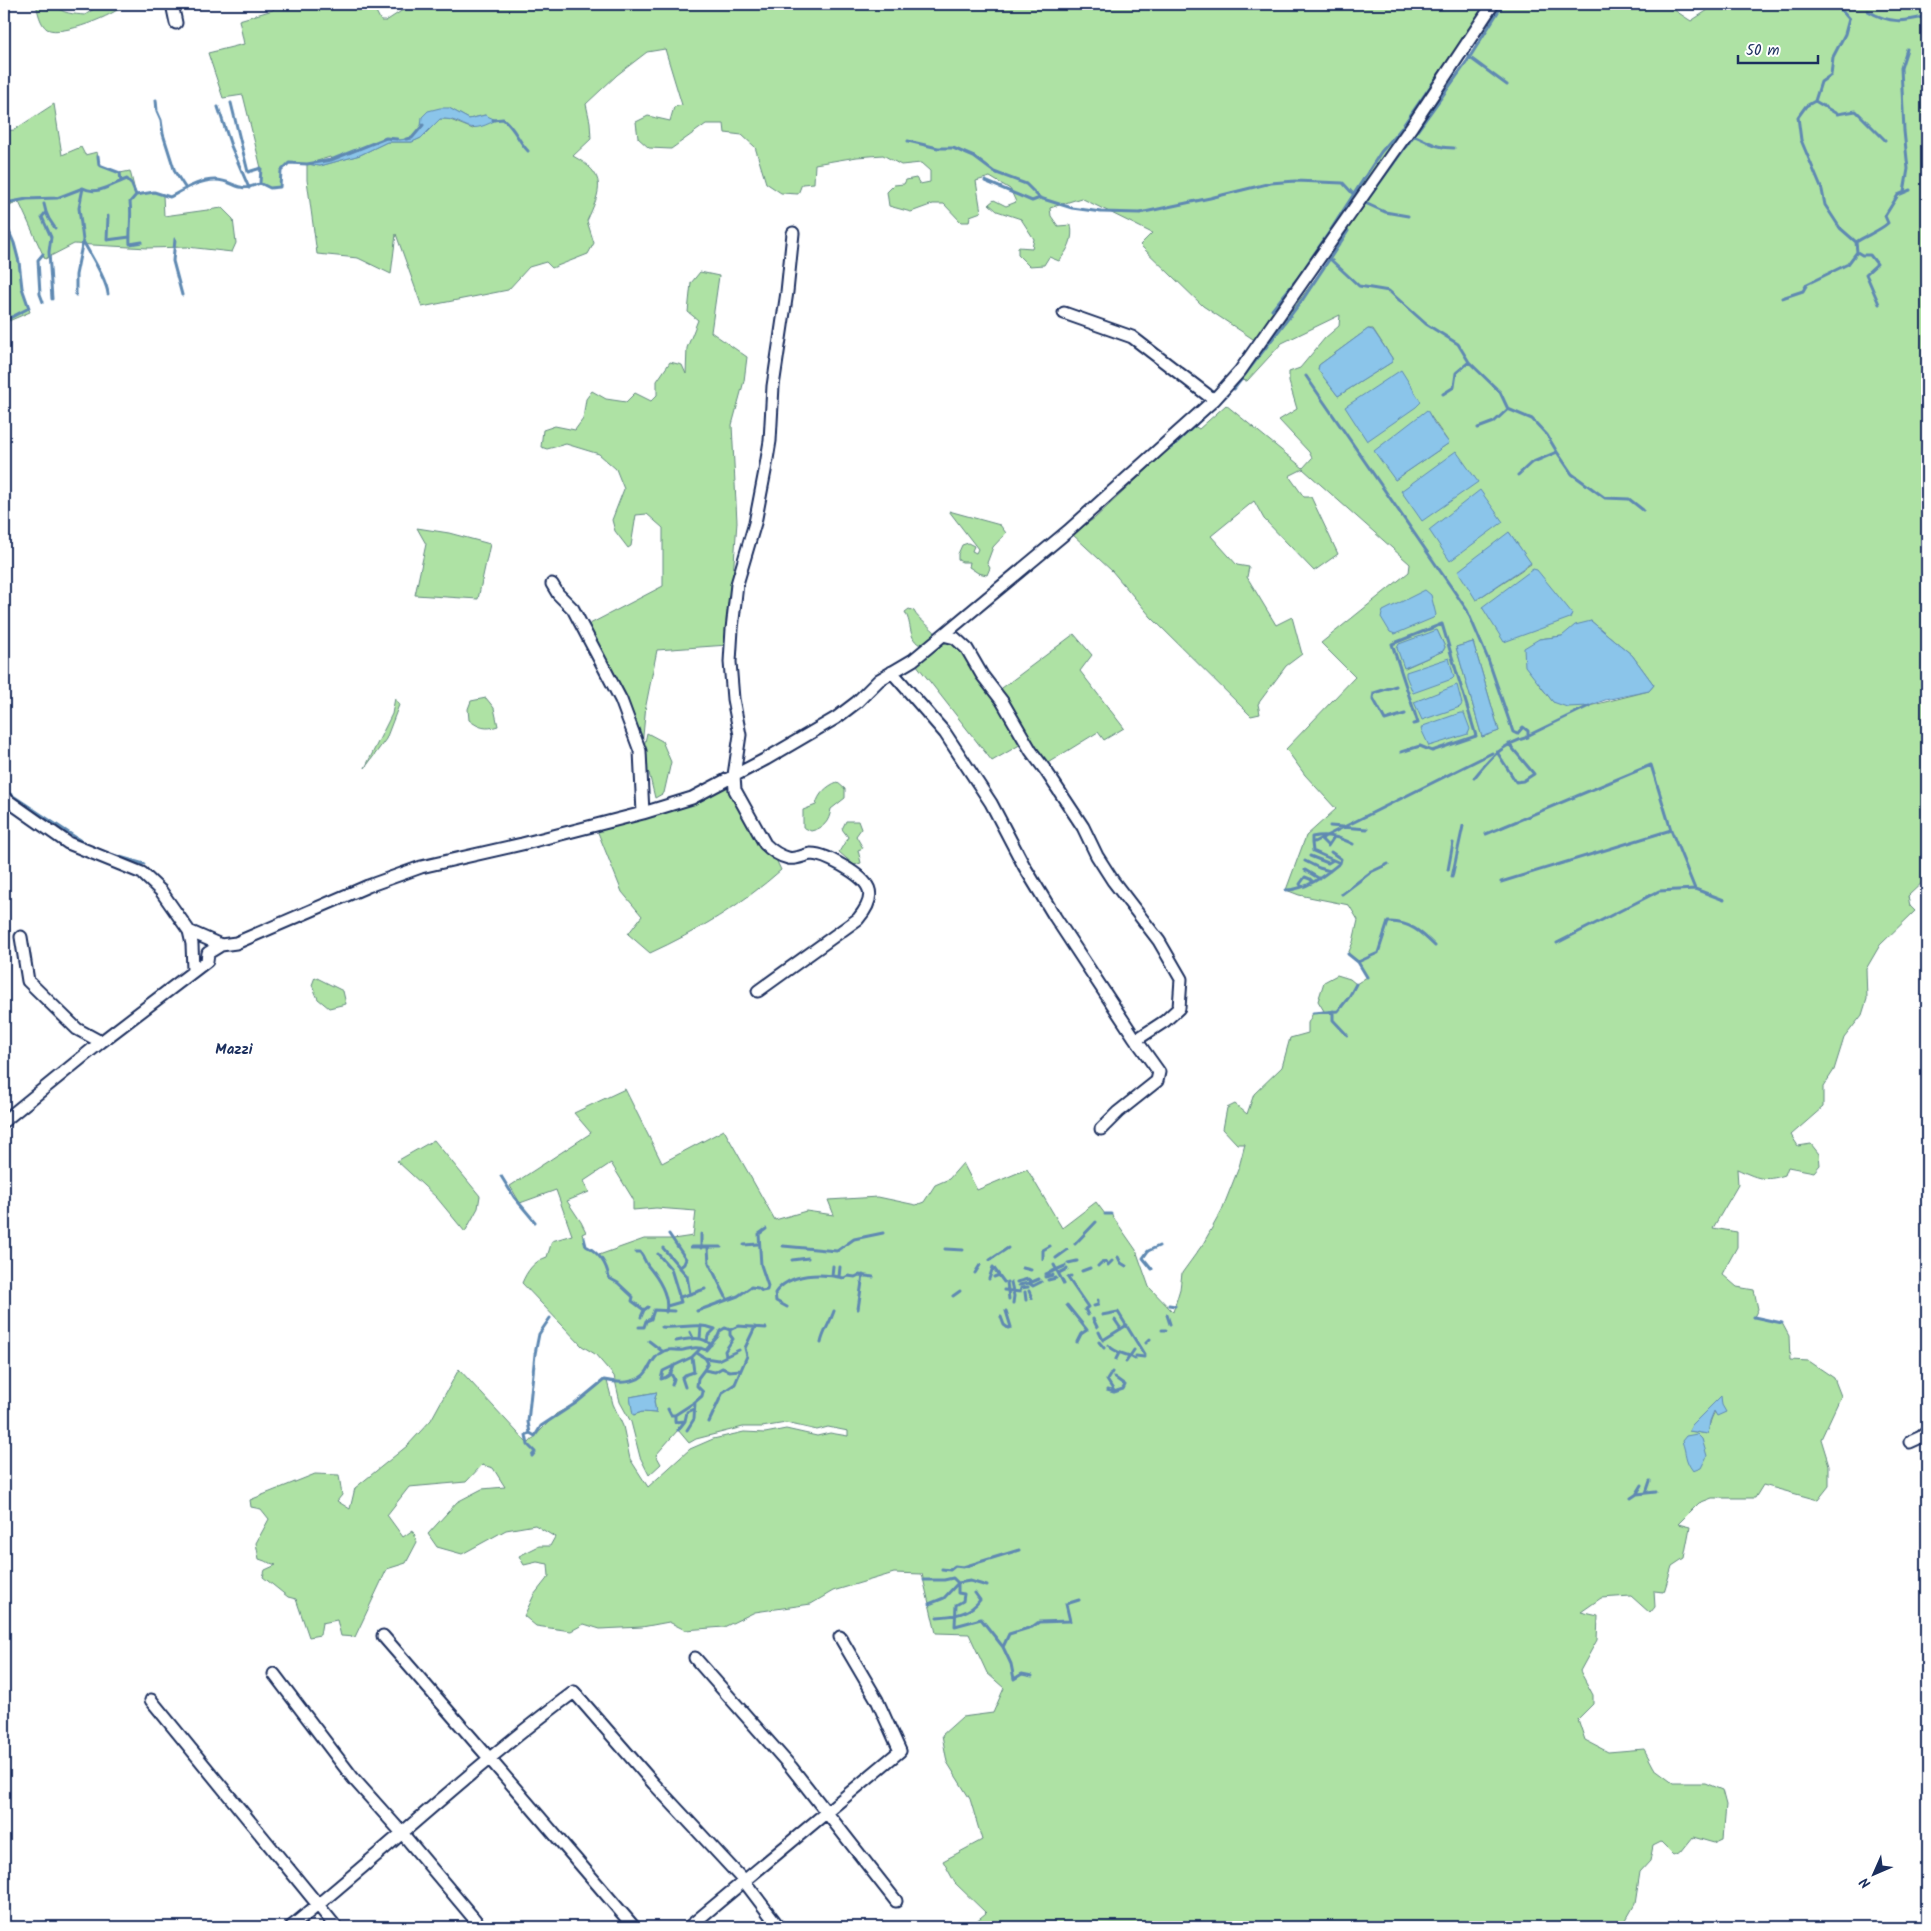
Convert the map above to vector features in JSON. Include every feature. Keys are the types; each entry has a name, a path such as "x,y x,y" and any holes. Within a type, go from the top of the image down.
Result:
{"street":[{"path":"172,4 176,23"},
{"path":"189,931 226,946 368,886 421,867 512,847 692,798 766,759 836,718 857,702 879,680 912,660 1068,531 1214,400 1240,371 1412,126 1492,4"},
{"path":"758,990 858,919 867,908 870,897 867,885 860,876 834,860 812,854 790,859 771,850 765,844 735,790 734,775 740,735 733,699 730,662 732,629 737,584 755,523 766,471 771,431 773,386 787,292 793,233"},
{"path":"1064,313 1132,337 1214,400"},
{"path":"552,584 558,594 573,609 615,686 628,718 640,751 642,813"},
{"path":"943,635 955,638 967,648 982,675 1002,701 1031,751 1046,770 1083,827 1097,856 1113,881 1159,941 1181,979 1180,1008 1165,1021 1136,1040"},
{"path":"892,672 945,733 991,803 1024,866 1055,916 1159,1072 1157,1081 1118,1112 1101,1129"},
{"path":"4,798 68,843 142,872 161,891 189,931 192,944 193,970"},
{"path":"21,937 28,981 77,1029 101,1042"},
{"path":"4,1121 101,1042 207,960 208,953 221,945"},
{"path":"1910,1442 1927,1432"},
{"path":"382,1636 634,1927"},
{"path":"689,1927 900,1751 877,1700 840,1637"},
{"path":"695,1658 791,1767 896,1901"},
{"path":"274,1674 353,1778 481,1927"},
{"path":"291,1927 318,1906 489,1758 574,1692 654,1784 744,1881 779,1927"},
{"path":"151,1700 336,1927"}],"green space":[{"path":"36,4 55,4 64,12 85,15 101,4 125,4 111,14 88,24 54,31 47,29 43,24"},
{"path":"276,4 372,4 381,21 386,21 412,4 1488,4 1434,86 1256,341 1203,306 1140,245 1152,233 1081,198 1050,208 1051,216 1058,226 1071,225 1072,230 1068,248 1059,261 1049,257 1044,265 1029,266 1018,255 1018,247 1032,248 1034,239 1021,219 997,211 989,204 994,200 1006,206 1016,202 1010,189 990,177 976,181 981,212 970,216 969,222 961,222 944,204 933,204 911,212 889,206 887,192 894,185 904,184 906,180 916,178 920,184 930,182 930,171 921,163 901,165 883,155 815,164 814,183 802,184 798,194 781,193 766,183 755,147 742,135 725,133 724,124 706,124 671,149 649,148 638,138 636,122 648,116 670,121 674,107 682,105 665,49 647,52 617,75 586,104 591,139 573,156 592,170 597,177 598,192 587,221 594,243 588,254 552,268 546,262 529,267 508,290 422,307 396,234 391,274 358,258 317,254 307,180 307,164 289,163 281,171 280,187 270,188 260,183 261,168 243,95 223,98 208,53 244,44 239,20 273,10","holes":["449,108 469,119 485,115 473,129 448,119 440,119 421,138 412,142 387,142 360,155 320,166 308,164 330,157 331,160 386,138 400,140 412,138 421,127"]},
{"path":"1502,4 1665,4 1691,21 1708,10 1695,4 1927,4 1927,878 1908,896 1910,906 1915,911 1880,945 1866,969 1867,999 1862,1015 1844,1038 1834,1070 1823,1087 1823,1107 1791,1135 1798,1146 1811,1144 1819,1154 1820,1165 1814,1172 1788,1167 1785,1175 1766,1179 1755,1177 1737,1169 1738,1185 1713,1228 1737,1232 1737,1247 1722,1274 1737,1287 1754,1290 1758,1309 1754,1317 1782,1323 1789,1336 1790,1360 1809,1361 1834,1378 1841,1396 1821,1439 1829,1465 1829,1486 1818,1500 1763,1485 1755,1498 1712,1498 1699,1503 1678,1524 1690,1527 1684,1558 1672,1566 1664,1592 1654,1591 1655,1607 1650,1613 1631,1596 1601,1598 1581,1612 1598,1616 1597,1640 1580,1671 1593,1695 1593,1704 1578,1719 1585,1740 1608,1752 1644,1749 1654,1768 1674,1783 1705,1783 1722,1790 1726,1805 1723,1839 1714,1843 1693,1837 1681,1852 1674,1855 1661,1842 1653,1846 1650,1861 1640,1872 1635,1904 1622,1927 969,1927 986,1913 955,1883 943,1861 982,1840 970,1799 947,1762 942,1735 962,1717 993,1713 1004,1688 987,1673 969,1634 936,1633 922,1574 894,1573 833,1591 811,1604 755,1612 724,1627 685,1630 669,1622 642,1627 600,1629 584,1624 571,1631 536,1626 524,1616 534,1595 549,1576 548,1564 537,1562 524,1565 519,1556 539,1546 550,1546 555,1537 535,1525 506,1530 462,1554 437,1547 428,1534 457,1502 482,1489 505,1487 493,1468 482,1465 466,1482 409,1487 387,1515 403,1537 413,1530 417,1542 406,1563 387,1569 355,1637 341,1636 337,1620 322,1623 320,1635 309,1637 296,1599 288,1597 263,1577 265,1570 276,1565 259,1559 256,1543 269,1519 261,1509 251,1507 250,1500 315,1474 339,1475 342,1495 337,1501 350,1509 355,1488 407,1446 431,1420 459,1369 528,1444 556,1414 576,1403 604,1380 607,1381 613,1404 623,1426 630,1459 648,1487 690,1449 713,1439 744,1432 765,1433 786,1429 817,1436 830,1433 848,1436 848,1431 828,1427 817,1430 786,1423 762,1427 743,1427 696,1439 689,1443 678,1430 656,1455 661,1464 649,1475 640,1457 631,1422 620,1402 614,1376 595,1354 582,1346 522,1283 532,1267 538,1261 547,1257 552,1241 572,1235 556,1190 520,1203 510,1186 591,1133 574,1113 625,1089 662,1163 724,1130 775,1220 806,1211 834,1215 828,1200 878,1197 916,1205 924,1202 935,1185 949,1179 963,1163 977,1190 1027,1169 1062,1228 1096,1202 1105,1214 1111,1214 1136,1250 1149,1287 1173,1312 1180,1289 1182,1273 1203,1244 1222,1210 1239,1167 1245,1144 1237,1144 1223,1129 1227,1108 1235,1104 1247,1114 1254,1094 1282,1067 1290,1038 1308,1033 1308,1023 1313,1013 1324,1011 1318,1001 1324,982 1337,975 1350,979 1356,984 1367,977 1358,962 1348,954 1358,920 1349,905 1299,895 1286,890 1306,836 1336,809 1305,775 1286,749 1355,677 1321,643 1409,572 1410,564 1303,469 1289,476 1304,497 1311,497 1338,554 1314,571 1264,519 1254,501 1211,536 1237,565 1249,567 1247,577 1276,625 1292,617 1302,654 1286,666 1258,704 1260,714 1251,716 1151,617 1112,571 1072,534 1095,518 1194,426 1199,429 1226,405 1303,468 1312,458 1309,452 1279,420 1297,409 1289,382 1289,372 1300,368 1325,338 1339,326 1340,315 1282,343 1247,381 1240,380 1330,259 1352,220 1469,57","holes":["1368,329 1373,329 1392,358 1392,362 1338,396 1318,369 1319,365","1427,411 1449,443 1395,480","1509,532 1531,564 1476,600","1591,621 1632,655 1654,685 1649,691 1589,706 1553,702 1538,683 1539,639 1562,636","1437,630 1445,647 1443,651 1405,668","1473,642 1499,731 1482,737 1456,647","611,1163 633,1199 633,1210 656,1208 696,1211 693,1236 673,1239 644,1239 599,1255 586,1246 582,1234 586,1232 567,1201 589,1192 584,1181","657,1392 654,1401 656,1413 642,1412 634,1415 630,1397","1722,1405 1712,1417 1708,1434 1689,1431 1695,1422 1707,1412"]},
{"path":"54,104 62,155 81,147 85,155 97,152 99,165 120,173 130,171 136,195 154,192 163,195 164,216 222,208 233,219 236,243 232,252 187,247 148,248 74,244 45,259 19,202 4,208 4,131 14,130"},
{"path":"4,220 14,243 19,262 22,288 30,312 4,323 4,309 9,307 7,276 4,274"},
{"path":"700,272 719,276 711,332 747,357 744,381 732,425 737,522 728,645 657,650 646,705 642,746 622,689 586,626 663,586 663,528 647,514 636,515 631,546 628,548 615,531 612,520 624,489 616,469 599,454 566,444 547,449 541,447 543,430 555,426 575,430 583,419 586,399 592,391 606,399 626,402 635,393 651,401 657,395 657,381 670,362 682,365 686,374 687,348 698,320 688,312 691,283"},
{"path":"949,511 1000,525 1006,533 993,547 987,563 990,568 987,575 978,573 969,567 970,562 958,560 958,554 962,545 968,543 974,546 972,551 976,553 978,549"},
{"path":"417,528 449,533 490,544 478,599 415,595 426,544"},
{"path":"909,609 914,611 937,635 922,646 912,636 905,612"},
{"path":"1074,634 1092,655 1080,671 1124,728 1104,740 1098,732 1046,764 998,691"},
{"path":"944,639 951,639 965,651 1023,743 992,761 916,664"},
{"path":"395,698 399,705 386,739 365,768 392,714"},
{"path":"486,698 494,708 498,726 483,728 469,720 468,709 471,701"},
{"path":"647,733 662,741 671,762 664,793 655,798 649,773 644,769 643,751"},
{"path":"837,782 845,789 845,798 831,809 829,818 823,826 811,831 803,827 803,810 816,805 824,791"},
{"path":"726,787 732,789 773,853 781,870 735,906 685,936 650,953 628,934 642,916 622,892 597,830 690,801"},
{"path":"846,821 858,821 861,829 856,836 863,848 858,850 861,863 854,865 839,852 848,837 842,829"},
{"path":"315,977 343,991 346,1004 329,1008 318,999 312,985"},
{"path":"434,1140 480,1196 478,1208 465,1232 437,1198 397,1161"}],"water":[{"path":"449,108 469,119 485,115 496,120 485,125 471,127 449,119 440,119 421,138 412,142 387,142 360,155 320,166 307,164 331,160 386,138 400,140 412,138 421,127 422,117 428,111"},
{"path":"1368,329 1373,330 1392,358 1392,362 1338,396 1318,370 1319,365"},
{"path":"1401,370 1421,402 1367,441 1345,407"},
{"path":"1427,410 1449,443 1395,480 1374,451"},
{"path":"1456,451 1478,482 1422,521 1401,491"},
{"path":"1480,490 1503,522 1450,561 1429,530"},
{"path":"1509,532 1531,563 1476,600 1458,571"},
{"path":"1533,569 1537,570 1572,613 1570,618 1504,642 1482,607"},
{"path":"1425,590 1431,595 1436,615 1395,634 1390,632 1381,617 1383,611"},
{"path":"1591,621 1632,655 1654,685 1649,691 1605,700 1589,706 1567,707 1553,702 1525,666 1524,648 1539,639 1562,636 1575,625"},
{"path":"1437,630 1445,647 1443,651 1404,668 1397,648 1399,644"},
{"path":"1473,642 1499,731 1482,737 1456,647"},
{"path":"1449,658 1454,677 1452,679 1413,693 1406,672"},
{"path":"1457,685 1462,704 1460,707 1422,720 1414,702"},
{"path":"1464,713 1470,729 1468,734 1429,746 1421,729 1423,726"},
{"path":"657,1392 654,1401 656,1413 642,1412 633,1415 630,1397"},
{"path":"1721,1396 1722,1405 1726,1412 1717,1416 1714,1411 1708,1434 1689,1431 1692,1425"},
{"path":"1697,1434 1702,1439 1707,1456 1701,1468 1693,1471 1687,1460 1682,1441 1686,1436"}],"waterway":[{"path":"1360,210 1466,63 1503,4"},
{"path":"1836,4 1849,19 1845,34 1833,57 1831,75 1821,82 1815,101 1806,106 1798,117 1801,140 1822,190 1825,205 1840,228 1856,242 1857,252 1862,255 1870,255 1877,264 1866,274 1879,304"},
{"path":"1868,11 1883,18 1897,21 1927,16"},
{"path":"1904,192 1908,169 1901,68 1907,49"},
{"path":"1272,310 1297,279 1381,152 1400,130 1453,54"},
{"path":"1469,57 1507,85"},
{"path":"156,100 163,134 175,172 186,189"},
{"path":"1815,101 1837,114 1856,111 1885,140"},
{"path":"231,103 248,172 261,168 260,183"},
{"path":"218,107 231,146 249,188"},
{"path":"493,120 503,119 514,130 528,151"},
{"path":"406,139 412,138 423,125"},
{"path":"1413,135 1437,146 1454,148"},
{"path":"4,206 11,202 27,199 57,198 83,188 94,191 99,190 127,179 131,183 136,195 154,192 170,197 191,186 209,180 228,182 246,188 260,183 270,188 280,187 281,171 289,163 307,164 331,160 386,138 397,139"},
{"path":"908,141 938,148 953,148 974,157 994,172 1026,184 1040,198 1072,208 1101,212 1140,213 1271,183 1295,181 1343,183 1354,195"},
{"path":"98,156 99,165 120,173 121,181"},
{"path":"985,181 1032,201 1040,198"},
{"path":"76,295 76,275 83,240 79,208 83,188"},
{"path":"1856,242 1888,223 1885,216 1898,195 1910,190"},
{"path":"136,195 130,202 130,244 142,242"},
{"path":"1365,203 1385,212 1408,216"},
{"path":"44,204 46,212 42,217 51,237 49,252 52,299"},
{"path":"46,212 55,228"},
{"path":"108,216 107,240 130,237"},
{"path":"4,220 14,243 19,262 22,288 29,308 4,321"},
{"path":"1234,389 1303,299 1348,231"},
{"path":"175,239 173,261 182,295"},
{"path":"83,241 101,275 108,294"},
{"path":"1782,298 1803,291 1807,284 1848,264 1857,252"},
{"path":"43,254 38,260 40,294 43,302"},
{"path":"1330,259 1359,286 1389,291 1426,324 1458,344 1469,362 1500,392 1508,409 1532,419 1547,435 1572,474 1605,498 1629,499 1643,510"},
{"path":"1443,394 1454,387 1456,373 1469,362"},
{"path":"1306,376 1467,610 1488,659 1513,732 1517,734 1523,727 1528,731 1528,737 1511,744 1497,753 1474,778"},
{"path":"1171,448 1227,395"},
{"path":"1478,428 1494,422 1508,409"},
{"path":"1518,475 1531,463 1557,452"},
{"path":"1401,752 1420,746 1432,751 1476,736 1442,624 1392,644 1418,723 1413,724"},
{"path":"1396,686 1374,693 1373,698 1385,720 1405,714"},
{"path":"1527,736 1589,706"},
{"path":"1497,752 1516,782 1523,781 1534,774 1509,744"},
{"path":"1340,863 1313,851 1312,843 1492,753"},
{"path":"1486,834 1651,765 1671,830"},
{"path":"4,790 87,845"},
{"path":"1330,826 1367,829"},
{"path":"1452,877 1463,826"},
{"path":"1501,882 1671,830 1695,889"},
{"path":"1312,843 1312,837 1328,836 1353,844"},
{"path":"1323,838 1322,840 1328,846 1334,837"},
{"path":"1448,870 1453,843"},
{"path":"1286,890 1308,885 1340,863 1341,859 1331,852"},
{"path":"113,855 144,864"},
{"path":"1310,856 1328,863 1333,860"},
{"path":"1305,861 1330,871"},
{"path":"1342,894 1371,872 1388,864"},
{"path":"1305,870 1320,879"},
{"path":"370,880 391,872"},
{"path":"1302,887 1300,884 1305,877 1313,882"},
{"path":"1557,943 1659,891 1695,889 1724,900"},
{"path":"1358,962 1378,953 1388,922 1402,923 1414,928 1435,946"},
{"path":"1348,954 1358,962 1367,977"},
{"path":"1313,1013 1338,1011 1356,984"},
{"path":"1333,1011 1333,1020 1347,1035"},
{"path":"501,1176 514,1197 535,1222"},
{"path":"1105,1214 1111,1214"},
{"path":"1075,1244 1096,1222"},
{"path":"697,1311 738,1296 751,1287 762,1291 767,1290 768,1286 761,1265 759,1234 766,1229"},
{"path":"783,1246 837,1251 854,1239 883,1233"},
{"path":"669,1234 686,1259 679,1268"},
{"path":"701,1234 701,1248"},
{"path":"584,1238 586,1246 602,1259 609,1278 618,1283 633,1297 632,1301 644,1310"},
{"path":"744,1245 758,1244"},
{"path":"1043,1259 1043,1250 1050,1246"},
{"path":"1152,1269 1143,1258 1148,1251 1159,1246"},
{"path":"691,1247 721,1247"},
{"path":"663,1248 687,1276 690,1294 680,1297"},
{"path":"708,1248 709,1263 727,1299"},
{"path":"990,1260 1008,1248"},
{"path":"945,1249 963,1250"},
{"path":"1056,1258 1067,1250"},
{"path":"636,1252 640,1252 662,1287 666,1299 666,1312"},
{"path":"658,1254 671,1269 681,1302 667,1306"},
{"path":"1118,1257 1121,1263 1126,1266"},
{"path":"792,1260 808,1258"},
{"path":"1068,1263 1077,1261"},
{"path":"1098,1266 1106,1262 1108,1265 1112,1261"},
{"path":"975,1273 980,1265"},
{"path":"1054,1265 1064,1284"},
{"path":"832,1276 833,1266"},
{"path":"1046,1274 1065,1266"},
{"path":"839,1277 840,1267"},
{"path":"989,1279 993,1267 1004,1282"},
{"path":"1023,1268 1031,1270"},
{"path":"1082,1271 1090,1268"},
{"path":"1059,1273 1067,1269"},
{"path":"787,1307 776,1301 775,1293 789,1281 816,1275 844,1278 859,1275 873,1277"},
{"path":"858,1309 863,1275"},
{"path":"994,1277 999,1275"},
{"path":"1045,1277 1053,1275"},
{"path":"1071,1276 1068,1278 1088,1307 1085,1309 1088,1315"},
{"path":"1048,1280 1056,1278"},
{"path":"1017,1282 1028,1279 1032,1282 1039,1279"},
{"path":"1007,1282 1009,1299"},
{"path":"1011,1282 1014,1296 1013,1303"},
{"path":"1019,1285 1029,1283 1033,1286 1041,1282"},
{"path":"1004,1290 1020,1292 1021,1288 1028,1287"},
{"path":"690,1294 705,1289"},
{"path":"953,1296 960,1291"},
{"path":"1029,1291 1032,1298"},
{"path":"1025,1292 1026,1300"},
{"path":"1094,1306 1098,1305 1098,1300"},
{"path":"1067,1305 1087,1330 1081,1334 1077,1342"},
{"path":"1169,1305 1175,1306"},
{"path":"641,1317 644,1310 648,1307"},
{"path":"639,1327 644,1327 646,1321 651,1319 654,1310 674,1311"},
{"path":"821,1343 834,1311"},
{"path":"1001,1317 1004,1325 1008,1328 1011,1327 1006,1311"},
{"path":"1102,1315 1118,1312 1144,1354"},
{"path":"1167,1315 1170,1324"},
{"path":"1754,1317 1782,1323"},
{"path":"530,1433 528,1422 535,1354 539,1334 550,1318"},
{"path":"1093,1319 1097,1327"},
{"path":"1115,1320 1121,1329"},
{"path":"1099,1332 1103,1340 1127,1325"},
{"path":"700,1339 701,1326"},
{"path":"662,1327 702,1326 715,1329"},
{"path":"532,1456 535,1452 528,1445 526,1435 530,1433 535,1436 541,1426 576,1403 604,1380 627,1382 638,1379 643,1376 656,1357 667,1350 692,1348 706,1350 720,1331 725,1328 730,1330 738,1326 766,1328"},
{"path":"709,1422 723,1392 735,1384 747,1356 745,1348 755,1327"},
{"path":"707,1341 708,1336 715,1329"},
{"path":"726,1356 725,1351 733,1339 730,1335 730,1330"},
{"path":"690,1332 693,1338"},
{"path":"676,1341 699,1339 711,1345"},
{"path":"1146,1343 1150,1339"},
{"path":"649,1341 662,1351"},
{"path":"1099,1342 1104,1348"},
{"path":"1108,1345 1135,1359"},
{"path":"674,1366 669,1375 661,1379 663,1371 692,1357 701,1348"},
{"path":"705,1358 718,1360 739,1350"},
{"path":"1126,1362 1134,1350"},
{"path":"697,1353 705,1358 708,1363 704,1370"},
{"path":"1116,1359 1119,1353"},
{"path":"1136,1356 1144,1357"},
{"path":"685,1387 682,1378 694,1372 692,1357"},
{"path":"687,1430 694,1419 695,1402 702,1396 703,1392 697,1386 698,1378 704,1370 715,1372 722,1368 729,1371 741,1370"},
{"path":"1112,1372 1107,1380 1114,1391"},
{"path":"671,1374 674,1379 672,1385"},
{"path":"1107,1390 1114,1392 1123,1389 1125,1385 1114,1377"},
{"path":"668,1409 671,1415 675,1415 695,1402"},
{"path":"678,1430 685,1421 687,1412 694,1409"},
{"path":"675,1415 675,1422 685,1421"},
{"path":"1646,1493 1650,1481"},
{"path":"1637,1493 1642,1485"},
{"path":"1631,1498 1637,1494 1656,1492"},
{"path":"942,1569 950,1570 955,1566 963,1567 1019,1550"},
{"path":"924,1580 953,1578 958,1583 970,1581 987,1586"},
{"path":"958,1583 958,1593 964,1594 963,1601 956,1605 955,1626 981,1619 1003,1647 1009,1634 1032,1627 1039,1622 1070,1621 1066,1604 1079,1600"},
{"path":"929,1604 944,1598 958,1583"},
{"path":"937,1617 955,1615 976,1605 980,1600 975,1593"},
{"path":"1003,1647 1011,1664 1014,1679 1022,1674 1032,1676"}],"district":[{"name":"Mazzi","path":"234,1049"}]}
